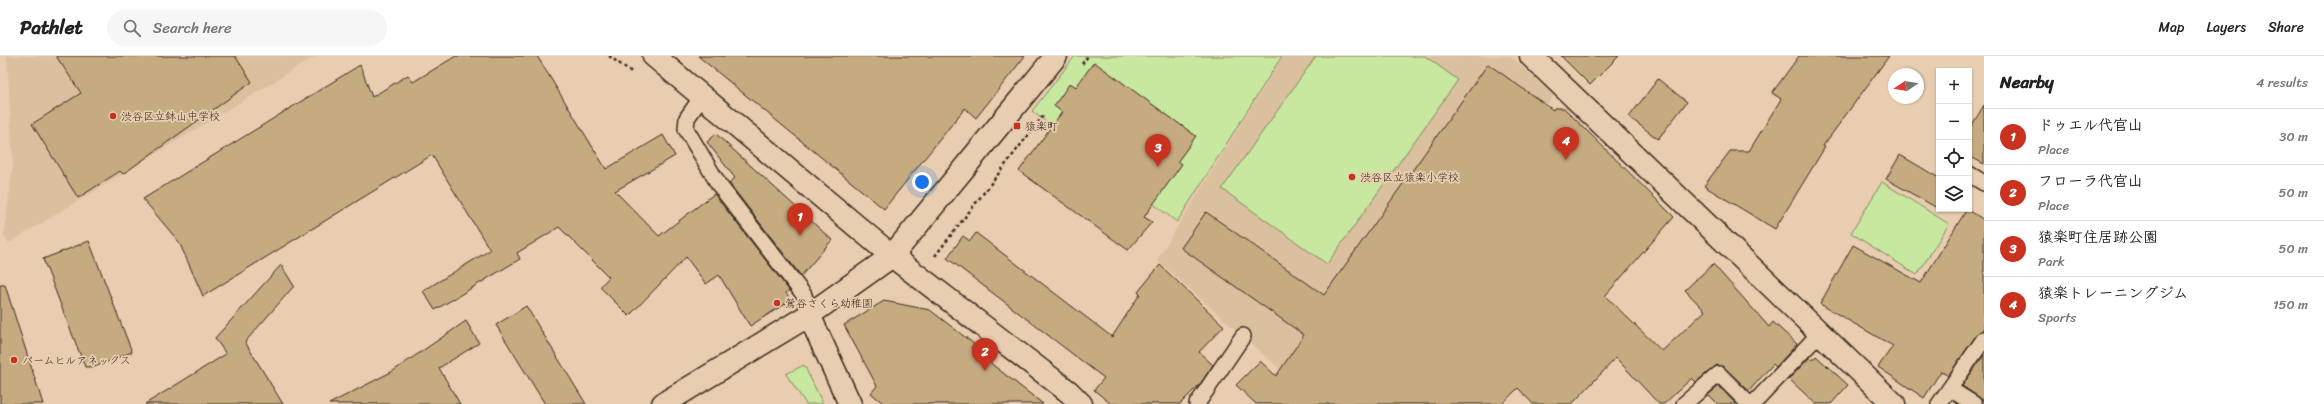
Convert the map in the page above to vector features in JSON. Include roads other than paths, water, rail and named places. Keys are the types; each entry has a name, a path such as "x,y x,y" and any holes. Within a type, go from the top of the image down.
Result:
{"street":[{"path":"654,56 701,98 892,256 1069,392 1081,404"},
{"path":"663,404 809,315 892,256 1056,56"},
{"path":"1531,56 1894,404"},
{"path":"809,315 850,404"}],"lane":[{"path":"701,98 687,118 686,129 719,184 804,295 809,315"},
{"path":"1972,176 1984,183"},
{"path":"1753,404 1820,333"},
{"path":"1197,404 1243,336"},
{"path":"1939,404 1984,339"},
{"path":"1684,404 1719,374 1749,404"},
{"path":"1950,389 1974,404"}],"place":[{"name":"渋谷区立鉢山中学校","path":"113,116"},
{"name":"猿楽町","path":"1017,126"},
{"name":"猿楽トレーニングジム","path":"1566,160"},
{"name":"猿楽町住居跡公園","path":"1158,167"},
{"name":"渋谷区立猿楽小学校","path":"1352,177"},
{"name":"ドゥエル代官山","path":"800,236"},
{"name":"鶯谷さくら幼稚園","path":"777,303"},
{"name":"パームヒルアネックス","path":"14,360"},
{"name":"フローラ代官山","path":"985,371"}]}
